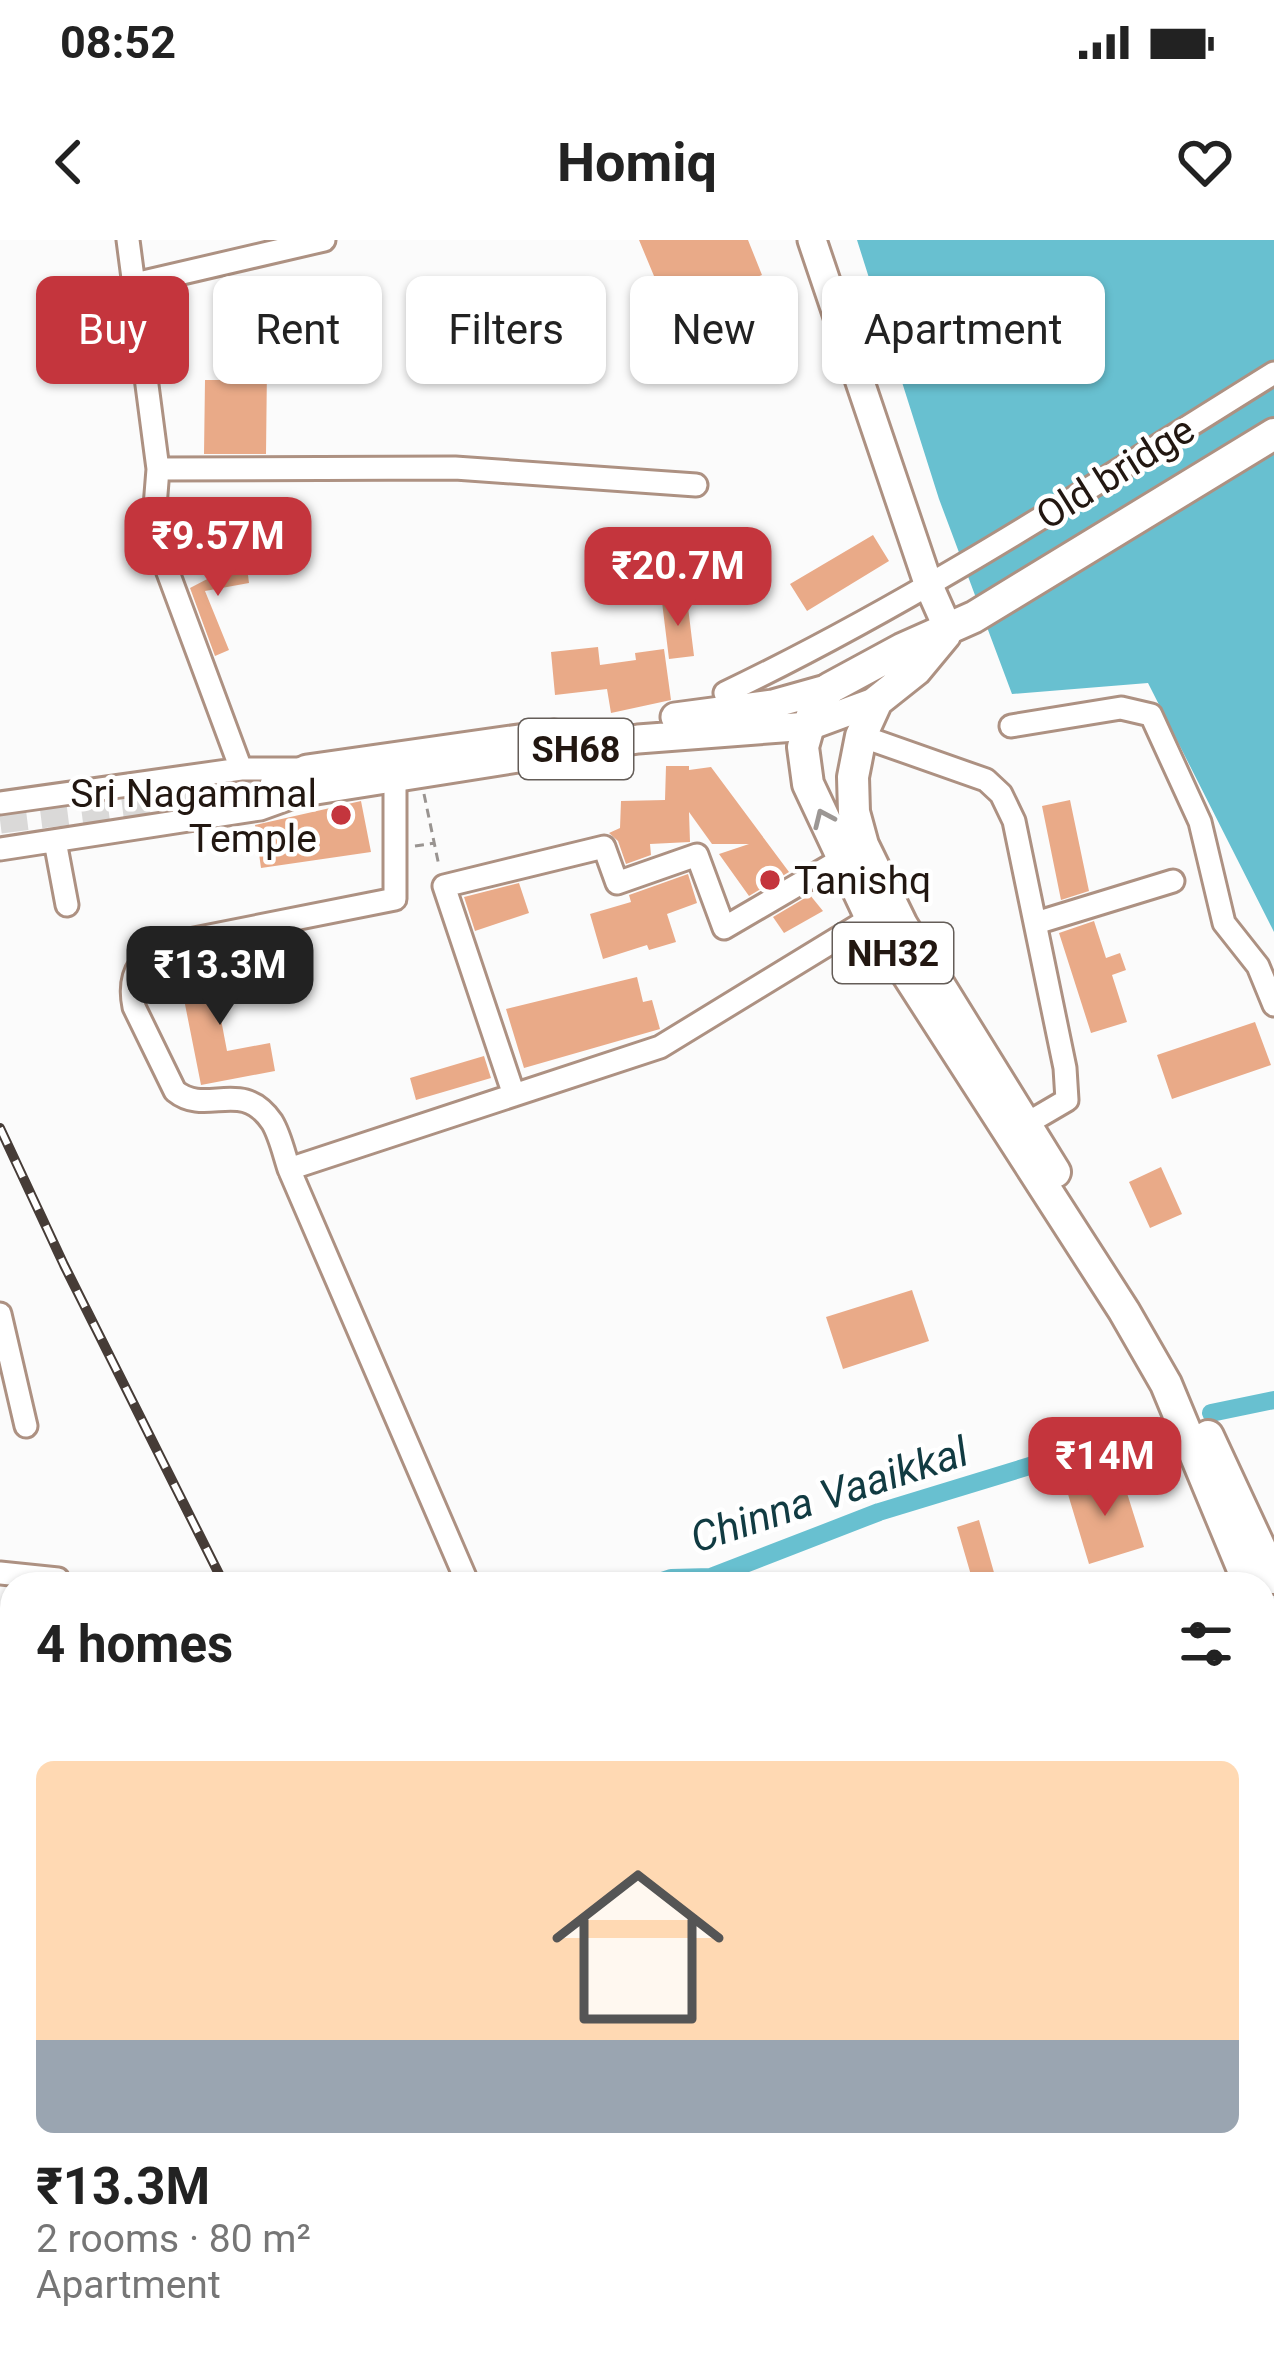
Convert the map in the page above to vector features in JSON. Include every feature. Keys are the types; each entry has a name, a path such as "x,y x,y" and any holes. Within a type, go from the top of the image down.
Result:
{"highway":[{"name":"NH32","path":"1240,1572 1166,1384 872,918 808,784 803,747 813,711 830,688 961,624 1274,434"},
{"name":"NH32","path":"961,624 877,701 861,736 853,777 854,812 863,845 902,925 1185,1386 1271,1572"}],"main road":[{"path":"812,240 928,586 961,624"},
{"name":"SH68","path":"269,786 728,711 830,688"},
{"name":"SH68","path":"309,780 408,776 638,739 809,726 877,701"}],"street":[{"path":"128,240 134,276"},
{"path":"169,276 324,240"},
{"name":"Old bridge","path":"725,693 832,642 956,571 1274,373"},
{"path":"147,384 158,470 153,532 241,770"},
{"path":"158,470 454,468 696,485"},
{"path":"1011,726 1121,708 1151,715 1200,822 1224,923 1258,966 1274,1005"},
{"path":"861,736 986,780 1001,794 1014,821 1065,1068 1066,1100 1026,1124"},
{"path":"0,803 241,770 309,780"},
{"path":"408,776 395,899 164,945 140,963 133,976 134,1006 175,1090 184,1098 241,1096 274,1124 289,1169 463,1572"},
{"path":"0,849 260,809 309,780"},
{"path":"55,841 67,904"},
{"path":"514,1095 444,886 604,847 617,883 697,856 724,928 842,859"},
{"path":"1036,923 1173,881"},
{"path":"289,1169 660,1047 872,918"},
{"path":"0,1314 26,1426"}],"path":[{"path":"408,776 444,886"}],"water":[{"path":"857,240 1274,240 1274,932 1148,683 1012,694 939,499 903,384 1105,384 1105,276 868,276"}],"building":[{"path":"639,240 748,240 762,275 759,276 654,276"},
{"path":"205,380 267,384 266,454 204,454"},
{"path":"873,535 889,561 807,611 790,584"},
{"path":"246,559 249,583 205,591 229,650 215,656 190,588 213,576 210,568"},
{"path":"687,599 694,656 669,659 662,602"},
{"path":"598,647 600,665 636,660 635,653 664,649 671,700 611,713 607,689 555,695 551,652"},
{"path":"666,766 711,767 789,872 749,896 719,854 749,844 712,844 689,812 690,842 650,844 651,855 626,864 618,841 609,833 620,828 621,801 665,800"},
{"path":"1070,800 1089,891 1061,900 1042,806"},
{"path":"361,801 371,852 261,868 255,825"},
{"path":"688,874 697,903 667,914 676,942 649,950 647,945 603,959 590,914 631,902 629,895"},
{"path":"519,883 529,913 475,931 464,897"},
{"path":"810,895 823,911 784,933 773,917"},
{"path":"1094,921 1106,958 1120,953 1126,970 1112,975 1127,1022 1091,1033 1059,933"},
{"path":"252,965 256,985 216,993 227,1051 270,1043 275,1071 201,1085 180,979"},
{"path":"637,977 643,1002 652,1000 660,1029 524,1068 506,1009"},
{"path":"1255,1022 1271,1065 1172,1099 1157,1055"},
{"path":"484,1056 491,1078 416,1100 410,1078"},
{"path":"1161,1167 1182,1214 1150,1228 1129,1182"},
{"path":"912,1290 929,1341 843,1369 826,1317"},
{"path":"1121,1474 1144,1547 1089,1564 1067,1491"},
{"path":"979,1520 994,1572 970,1572 957,1527"}],"waterway":[{"name":"Chinna Vaaikkal","path":"1211,1413 1274,1400"},
{"name":"Chinna Vaaikkal","path":"724,1572 879,1512 1164,1425"}],"tunnel":[{"path":"0,820 264,787"}],"railway":[{"path":"0,1128 218,1572"}],"place":[{"name":"Sri Nagammal Temple","path":"341,815"},
{"name":"Tanishq","path":"770,880"}]}
